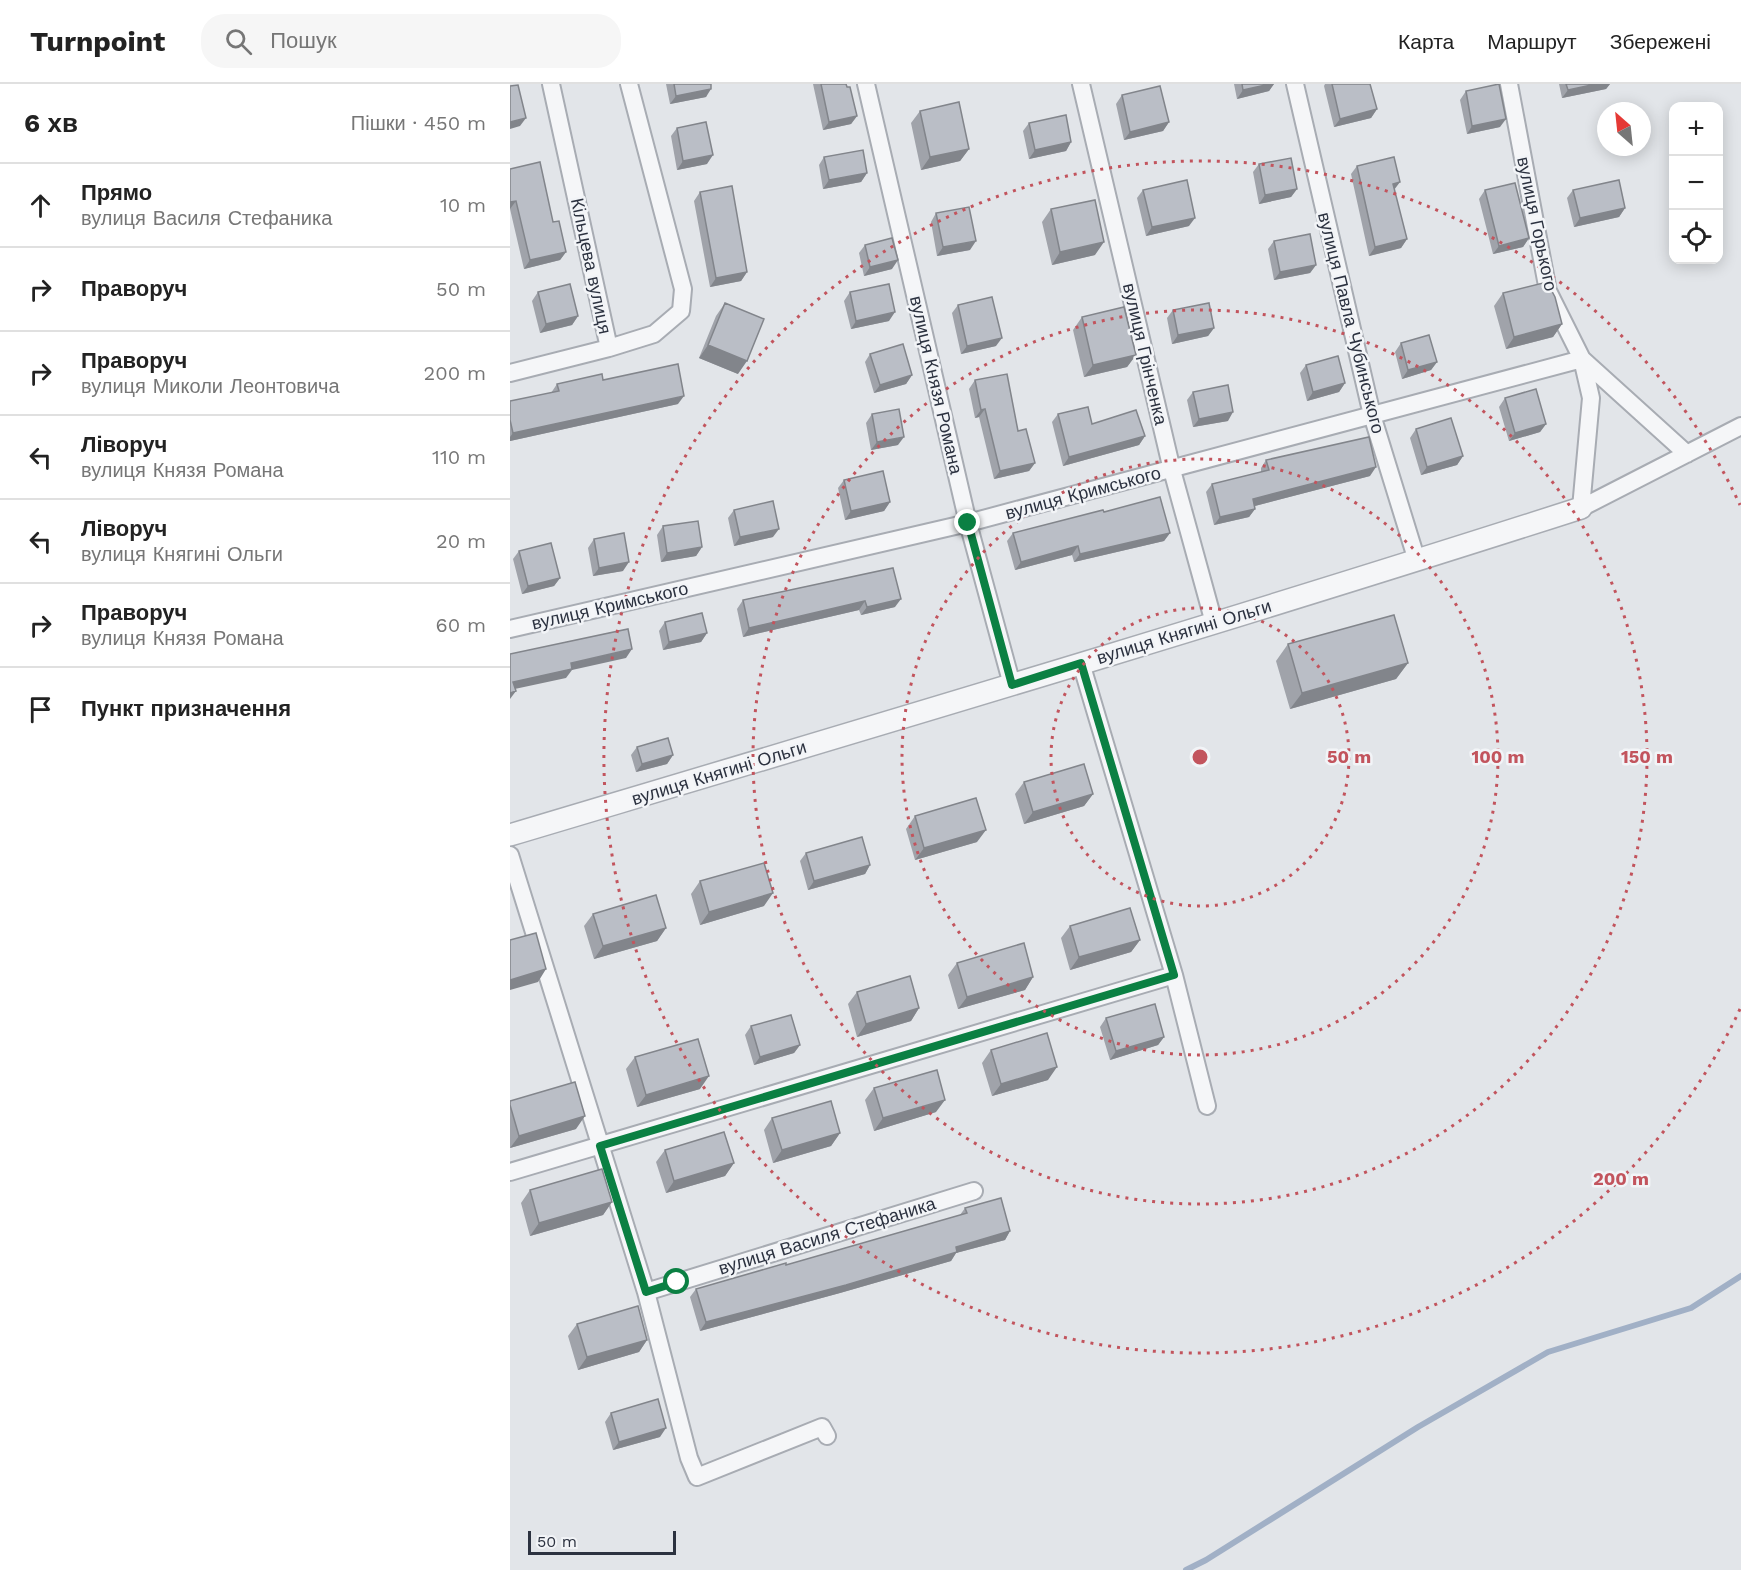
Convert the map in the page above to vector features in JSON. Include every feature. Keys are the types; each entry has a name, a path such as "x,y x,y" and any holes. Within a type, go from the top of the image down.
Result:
{"street":[{"name":"Кільцева вулиця","path":"510,373 609,348 550,84"},
{"path":"609,348 654,334 681,311 683,289 630,84"},
{"name":"вулиця Князя Романа","path":"866,84 968,523 1012,685"},
{"name":"вулиця Грінченка","path":"1081,84 1172,470 1214,623"},
{"name":"вулиця Павла Чубинського","path":"1295,84 1372,415 1417,561"},
{"name":"вулиця Горького","path":"1509,84 1548,291 1582,359"},
{"path":"1582,359 1687,454"},
{"path":"1581,508 1591,398 1582,359"},
{"name":"вулиця Кримського","path":"510,629 968,523 1582,359"},
{"name":"вулиця Княгині Ольги","path":"510,835 1012,685 1417,561 1581,508 1741,426"},
{"path":"1081,663 1174,975 1207,1106"},
{"path":"510,855 646,1292 689,1458 697,1476 822,1427 827,1436"},
{"path":"510,1172 1174,975"},
{"name":"вулиця Василя Стефаника","path":"646,1292 974,1191"}],"building":[{"path":"674,84 711,84 711,89 676,96"},
{"path":"821,84 846,84 850,87 857,116 829,122"},
{"path":"1242,84 1270,84 1243,90"},
{"path":"1332,84 1370,84 1377,109 1340,119"},
{"path":"1499,84 1506,119 1472,126 1466,91"},
{"path":"1566,84 1596,84 1568,90"},
{"path":"518,85 526,118 510,122 510,86"},
{"path":"1160,86 1169,122 1130,132 1122,95"},
{"path":"959,102 969,149 930,157 920,111"},
{"path":"1066,115 1071,142 1035,150 1029,123"},
{"path":"706,122 713,155 683,161 677,128"},
{"path":"863,150 867,173 829,180 824,157"},
{"path":"1394,157 1400,182 1393,184 1407,239 1375,247 1357,166"},
{"path":"1291,158 1297,189 1265,195 1259,164"},
{"path":"540,162 553,222 559,221 566,252 530,260 516,201 510,202 510,169"},
{"path":"1187,180 1195,218 1152,227 1143,190"},
{"path":"1619,180 1625,208 1580,218 1573,190"},
{"path":"1515,183 1529,238 1499,246 1485,190"},
{"path":"732,186 747,272 716,278 700,192"},
{"path":"1095,200 1104,242 1060,252 1051,209"},
{"path":"969,207 976,241 943,247 936,213"},
{"path":"1310,234 1316,265 1280,272 1274,241"},
{"path":"892,238 898,260 870,267 865,245"},
{"path":"1547,282 1555,297 1562,324 1514,337 1503,293"},
{"path":"570,284 578,316 546,324 538,292"},
{"path":"889,284 895,312 856,321 850,292"},
{"path":"992,297 1002,338 967,346 958,305"},
{"path":"725,303 764,319 747,361 708,345"},
{"path":"1209,303 1214,328 1178,335 1173,310"},
{"path":"1124,307 1136,355 1093,365 1082,317"},
{"path":"1429,335 1437,362 1408,370 1401,343"},
{"path":"903,344 912,375 880,385 870,354"},
{"path":"1338,356 1345,383 1313,392 1306,365"},
{"path":"678,364 684,396 513,433 510,401 559,391 557,384 602,374 603,380"},
{"path":"1007,374 1018,431 1026,429 1035,463 1000,471 985,409 981,410 975,380"},
{"path":"1228,385 1233,412 1199,419 1193,392"},
{"path":"1536,389 1546,424 1515,433 1505,398"},
{"path":"1088,407 1092,424 1136,410 1145,436 1069,457 1058,414"},
{"path":"899,409 904,437 877,442 872,414"},
{"path":"1451,418 1463,456 1427,467 1416,429"},
{"path":"1369,437 1376,467 1253,499 1255,509 1220,517 1212,484 1269,470 1266,460"},
{"path":"883,471 890,502 851,511 844,480"},
{"path":"1160,497 1170,533 1080,554 1078,546 1021,562 1013,533"},
{"path":"773,501 779,529 740,537 734,510"},
{"path":"698,521 702,547 667,553 663,526"},
{"path":"624,533 629,562 599,568 594,539"},
{"path":"551,543 560,578 528,586 519,551"},
{"path":"893,568 901,599 867,607 865,601 749,628 743,600"},
{"path":"702,613 707,633 669,642 665,622"},
{"path":"1394,615 1408,663 1302,693 1288,644"},
{"path":"628,629 632,649 571,663 572,669 513,682 516,691 510,693 510,654"},
{"path":"668,738 673,755 642,764 637,747"},
{"path":"1084,764 1093,794 1033,812 1024,782"},
{"path":"976,798 986,830 924,848 915,816"},
{"path":"862,837 870,865 814,881 806,853"},
{"path":"764,863 773,893 709,912 700,881"},
{"path":"656,895 666,928 603,946 593,914"},
{"path":"1130,908 1140,940 1079,957 1070,926"},
{"path":"536,933 546,969 510,980 510,940"},
{"path":"1024,943 1033,977 967,997 957,963"},
{"path":"910,976 919,1008 866,1024 857,992"},
{"path":"1155,1004 1164,1037 1116,1051 1106,1018"},
{"path":"791,1015 800,1045 760,1057 751,1026"},
{"path":"1047,1033 1057,1067 1001,1084 991,1050"},
{"path":"698,1039 709,1076 646,1095 635,1057"},
{"path":"937,1070 945,1100 883,1118 874,1088"},
{"path":"575,1082 585,1116 519,1136 510,1101"},
{"path":"831,1101 840,1133 782,1150 772,1118"},
{"path":"724,1132 734,1163 674,1181 665,1150"},
{"path":"602,1169 612,1202 539,1223 530,1190"},
{"path":"1001,1198 1010,1231 956,1247 957,1252 846,1285 706,1322 696,1289 967,1213 965,1208"},
{"path":"638,1306 647,1340 587,1357 577,1324"},
{"path":"658,1399 666,1428 619,1442 611,1413"}],"waterway":[{"path":"1186,1570 1206,1560 1418,1427 1548,1352 1691,1308 1741,1276"}],"route":[{"path":"677,1282 646,1292 600,1146 1174,975 1081,663 1012,685 968,523"}]}
